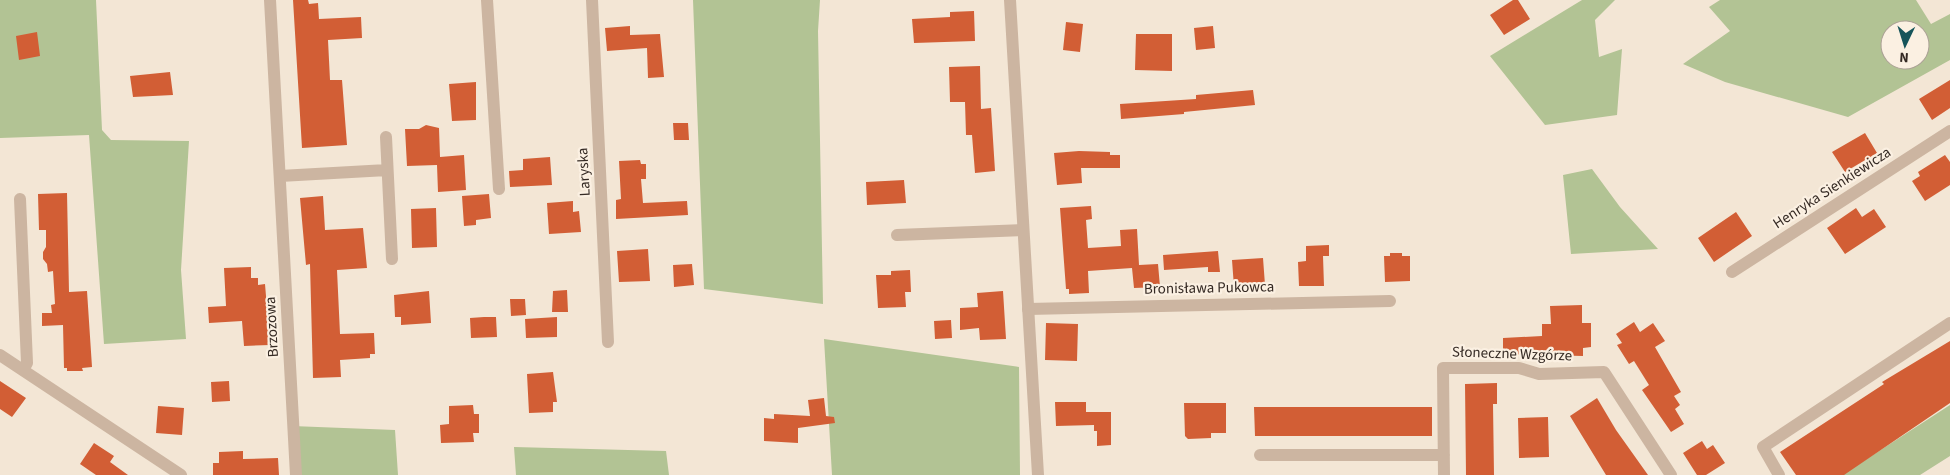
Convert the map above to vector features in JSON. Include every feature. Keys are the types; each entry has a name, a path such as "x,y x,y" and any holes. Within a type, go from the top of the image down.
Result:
{"street":[{"name":"Brzozowa","path":"270,0 296,475"},
{"path":"487,0 499,189"},
{"name":"Laryska","path":"592,0 608,342"},
{"path":"1010,0 1038,475"},
{"name":"Henryka Sienkiewicza","path":"1732,272 1950,132"},
{"path":"386,137 392,259"},
{"path":"280,176 387,170"},
{"path":"20,199 27,363 23,370"},
{"path":"897,235 1023,230"},
{"name":"Bronisława Pukowca","path":"1028,309 1390,301"},
{"path":"1779,475 1763,447 1950,323"},
{"path":"0,355 181,475"},
{"name":"Słoneczne Wzgórze","path":"1444,475 1443,368 1519,368 1539,374 1604,372 1671,475"},
{"path":"1260,455 1444,455"}],"green space":[{"path":"0,0 96,0 102,130 111,140 189,141 181,270 186,339 104,344 89,135 0,138"},
{"path":"693,0 820,0 818,31 823,304 704,289"},
{"path":"1582,0 1615,0 1595,20 1599,57 1622,49 1617,115 1545,125 1490,56"},
{"path":"1720,0 1916,0 1928,20 1880,20 1880,70 1930,70 1930,22 1931,24 1950,14 1950,60 1848,117 1725,82 1683,64 1730,31 1709,7"},
{"path":"1592,169 1620,207 1658,249 1571,254 1563,175"},
{"path":"824,339 1019,367 1020,475 832,475"},
{"path":"1950,405 1950,456 1920,475 1842,475"},
{"path":"292,426 395,430 398,475 293,475"},
{"path":"514,447 666,451 669,475 516,475"}],"building":[{"path":"293,0 308,0 309,4 318,3 319,19 361,17 362,38 328,40 330,80 342,80 347,145 302,148"},
{"path":"1513,0 1518,0 1530,19 1504,35 1490,15"},
{"path":"974,11 975,41 914,43 912,19 950,17 950,12"},
{"path":"1066,22 1083,24 1080,52 1063,50"},
{"path":"630,26 630,35 660,34 664,77 648,78 647,48 607,51 605,28"},
{"path":"1213,26 1215,48 1196,50 1194,28"},
{"path":"37,32 40,56 19,60 16,36"},
{"path":"1136,34 1172,34 1172,71 1135,70"},
{"path":"980,66 981,109 991,108 995,171 975,173 972,135 966,135 965,102 950,102 949,67"},
{"path":"170,72 173,95 133,97 130,76"},
{"path":"1950,80 1950,108 1932,120 1919,99"},
{"path":"476,82 476,120 452,121 449,84"},
{"path":"1253,90 1255,105 1184,112 1184,114 1121,119 1120,104 1196,99 1196,95"},
{"path":"673,123 688,123 689,140 674,140"},
{"path":"426,125 439,128 440,157 464,155 466,190 438,192 437,165 407,166 405,129 419,129"},
{"path":"1865,133 1877,153 1845,172 1832,152"},
{"path":"1079,151 1110,152 1110,155 1120,155 1120,168 1081,168 1082,183 1057,185 1054,153"},
{"path":"1945,155 1950,162 1950,185 1925,201 1912,181 1920,176 1918,172"},
{"path":"550,157 552,185 510,187 509,171 523,170 523,159"},
{"path":"640,160 641,164 646,164 646,179 641,179 643,203 687,201 688,215 616,219 616,200 621,199 619,161"},
{"path":"904,180 906,203 867,205 866,182"},
{"path":"67,193 69,292 87,291 92,367 82,368 83,371 67,371 67,368 64,368 63,325 42,326 42,313 52,313 51,305 55,304 53,271 48,272 47,264 43,259 43,252 46,247 46,230 39,230 38,194"},
{"path":"489,194 491,218 476,220 476,225 464,226 462,196"},
{"path":"323,196 325,230 363,228 367,268 337,270 340,334 374,333 375,354 370,354 370,358 340,360 341,377 313,378 310,264 306,265 300,198"},
{"path":"573,201 573,212 579,211 581,232 549,234 547,203"},
{"path":"1091,206 1092,219 1086,220 1088,248 1121,246 1120,230 1137,229 1139,265 1158,264 1160,287 1134,288 1132,268 1088,271 1089,293 1069,294 1069,289 1066,289 1060,208"},
{"path":"436,208 437,247 412,248 411,209"},
{"path":"1856,208 1862,217 1874,209 1886,227 1845,254 1827,228"},
{"path":"1736,212 1752,236 1714,262 1698,238"},
{"path":"1329,245 1329,256 1323,256 1324,286 1299,286 1298,262 1306,261 1306,246"},
{"path":"648,249 650,281 619,282 617,251"},
{"path":"1218,251 1220,272 1208,272 1208,267 1164,270 1163,255"},
{"path":"1390,253 1402,253 1402,256 1410,256 1410,281 1385,282 1384,256 1390,256"},
{"path":"1263,258 1265,285 1234,287 1232,260"},
{"path":"692,264 694,285 674,287 673,265"},
{"path":"251,267 251,278 258,278 258,285 265,284 270,345 244,346 242,321 209,323 208,307 226,306 224,268"},
{"path":"910,270 911,292 905,292 906,307 878,308 876,275 891,275 891,271"},
{"path":"567,290 568,312 552,312 553,291"},
{"path":"429,291 431,323 401,325 401,317 395,317 394,295"},
{"path":"1003,291 1006,339 980,340 979,328 960,330 960,308 978,307 977,293"},
{"path":"510,299 525,299 526,315 511,316"},
{"path":"1582,305 1582,323 1591,323 1591,347 1583,348 1583,356 1503,354 1503,338 1542,336 1542,324 1551,324 1550,306"},
{"path":"496,317 497,337 471,338 470,318"},
{"path":"557,317 557,337 526,338 525,319"},
{"path":"951,320 952,338 935,339 934,321"},
{"path":"1634,322 1640,332 1653,323 1665,341 1655,347 1681,392 1674,396 1680,405 1675,409 1684,424 1671,432 1642,390 1649,385 1634,361 1629,364 1617,345 1622,343 1616,334"},
{"path":"1046,323 1078,324 1077,361 1045,360"},
{"path":"1950,341 1950,403 1844,475 1796,475 1780,452 1884,384 1882,382"},
{"path":"553,372 557,402 553,402 553,412 529,413 527,374"},
{"path":"0,381 26,398 12,417 0,409"},
{"path":"229,381 230,401 212,402 211,382"},
{"path":"1497,383 1497,404 1493,404 1494,475 1466,475 1465,384"},
{"path":"824,398 826,416 834,417 835,423 798,428 798,443 764,441 764,418 774,419 774,414 810,416 808,400"},
{"path":"1597,398 1616,430 1648,475 1606,475 1570,416"},
{"path":"1055,402 1086,402 1086,412 1111,412 1111,445 1097,446 1097,431 1094,431 1094,425 1056,426"},
{"path":"1184,403 1226,403 1226,433 1211,433 1211,438 1188,439 1185,436"},
{"path":"473,405 474,414 479,414 479,433 473,433 474,442 441,443 440,425 449,424 449,406"},
{"path":"158,406 184,408 182,435 156,433"},
{"path":"1254,407 1432,407 1432,436 1255,436"},
{"path":"1548,417 1549,457 1519,458 1518,418"},
{"path":"1702,441 1707,449 1713,445 1725,463 1706,475 1697,475 1683,453"},
{"path":"94,443 114,456 110,462 128,475 96,475 80,464"},
{"path":"243,451 243,459 278,458 279,475 213,475 213,463 219,463 219,452"}]}
